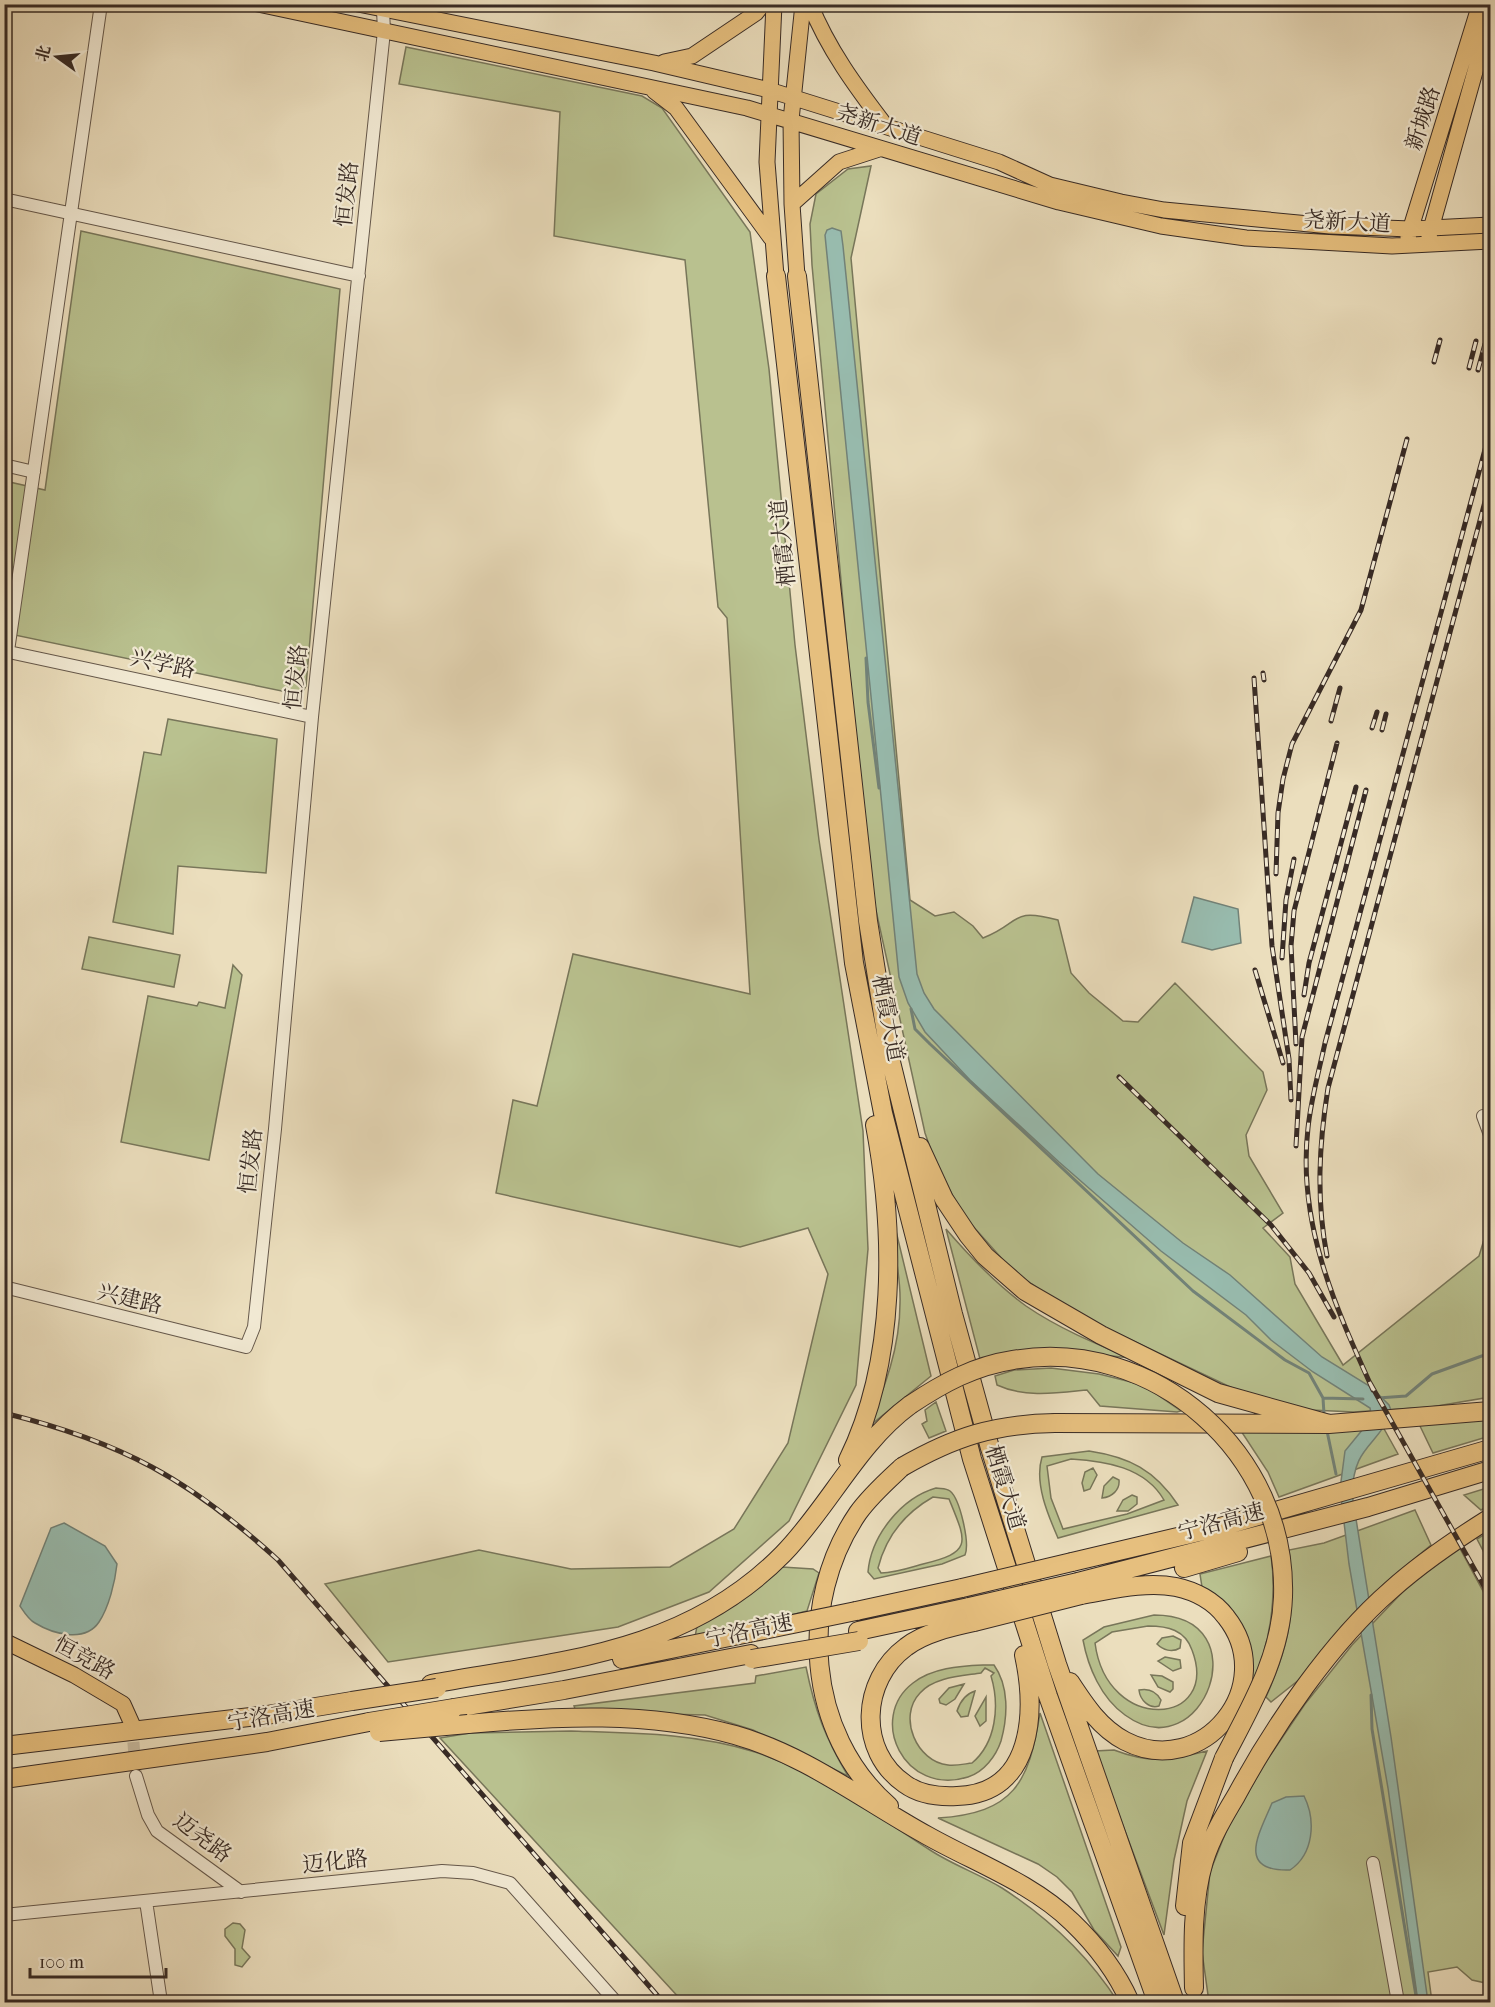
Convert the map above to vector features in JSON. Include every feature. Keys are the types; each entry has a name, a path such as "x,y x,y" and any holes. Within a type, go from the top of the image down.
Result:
{"highway":[{"name":"栖霞大道","path":"776,276 854,963 883,1113 972,1459 1044,1685 1157,2002"},
{"name":"栖霞大道","path":"797,276 865,894 890,1059 947,1292 980,1411 1057,1664 1175,2002"},
{"path":"865,894 920,1148 944,1199 985,1256 1005,1275 1047,1305 1160,1366 1227,1396 1329,1424"},
{"path":"823,1505 857,1442 874,1390 886,1312 885,1226 879,1143 862,1045 854,963"},
{"path":"434,1686 630,1646 670,1632 724,1603 783,1554 881,1431 910,1405 959,1375 1014,1359 1078,1359 1118,1367 1161,1386 1196,1409 1223,1433 1250,1472 1272,1519 1279,1542 1283,1596 1280,1629 1263,1682 1224,1758 1192,1843 1187,1875 1185,1936 1196,1995"},
{"path":"980,1411 1023,1529 1067,1676 1084,1705 1113,1734 1146,1749 1161,1750 1188,1746 1201,1741 1224,1722 1234,1708 1241,1689 1244,1663 1237,1634 1216,1606 1190,1591 1165,1586 1079,1588"},
{"path":"929,1837 873,1791 855,1767 828,1713 820,1681 820,1616 829,1569 858,1513 902,1467 935,1449 981,1431 1008,1426 1055,1423 1329,1424 1491,1411"},
{"name":"宁洛高速","path":"4,1746 267,1715 434,1686 571,1669 962,1588 1220,1527 1491,1449"},
{"path":"968,1618 907,1646 883,1669 873,1695 870,1724 878,1752 895,1777 915,1790 928,1795 963,1796 990,1788 1011,1770 1019,1756 1031,1719 1030,1686 1020,1635 989,1545 972,1459"},
{"name":"宁洛高速","path":"4,1779 374,1727 454,1708 968,1618 1368,1507 1491,1470"},
{"path":"1196,1995 1195,1922 1204,1861 1221,1821 1258,1755 1330,1655 1389,1591 1444,1547 1491,1518"},
{"path":"374,1727 468,1724 536,1718 611,1717 693,1726 735,1735 802,1761 929,1837 1033,1893 1071,1921 1094,1945 1123,1987 1130,2002"}],"main road":[{"name":"尧新大道","path":"258,4 767,113 1059,202 1161,226 1246,238 1406,245 1491,241"},
{"name":"尧新大道","path":"358,4 654,63 793,96 999,162 1050,185 1121,202 1243,219 1330,226 1431,229 1491,225"},
{"path":"654,63 692,56 756,14 763,4"},
{"name":"栖霞大道","path":"774,4 767,113 771,238 776,276"},
{"name":"栖霞大道","path":"797,276 792,204 791,120 803,4"},
{"path":"810,4 820,27 851,80 885,125"},
{"name":"新城路","path":"1406,245 1480,4"},
{"name":"新城路","path":"1426,244 1491,18"},
{"path":"649,87 676,108 771,238"},
{"path":"792,204 839,162 879,149"},
{"name":"恒竞路","path":"4,1641 74,1675 123,1704 132,1724"}],"street":[{"path":"6,651 101,4"},
{"name":"恒发路","path":"246,1347 254,1328 275,1129 312,717 384,31 383,10"},
{"path":"4,199 359,276"},
{"path":"4,465 34,472"},
{"name":"兴学路","path":"6,651 312,717"},
{"path":"1483,1116 1491,1135"},
{"name":"兴建路","path":"4,1287 246,1347"},
{"name":"迈尧路","path":"136,1776 148,1815 157,1831 240,1892"},
{"path":"1373,1863 1398,2002"},
{"name":"迈化路","path":"4,1915 442,1871 473,1873 510,1882 616,2002"},
{"path":"146,1901 161,2002"}],"green space":[{"path":"406,47 642,96 662,108 750,232 769,369 795,645 819,840 863,1131 868,1249 856,1385 789,1521 709,1592 618,1627 388,1662 325,1584 479,1550 571,1569 670,1567 734,1529 788,1443 828,1274 808,1228 740,1247 496,1193 513,1100 537,1106 573,954 750,994 727,618 718,607 685,260 554,236 560,112 399,84"},
{"path":"871,166 851,258 910,900 935,916 954,912 973,926 983,938 1023,916 1042,916 1058,920 1071,973 1089,993 1123,1021 1138,1022 1175,983 1263,1072 1267,1090 1246,1135 1249,1156 1283,1213 1263,1228 1290,1257 1295,1284 1343,1365 1479,1256 1490,1220 1490,1397 1431,1407 1354,1412 1311,1410 1245,1394 1091,1321 1056,1301 1012,1270 963,1215 935,1162 925,1133 868,874 812,265 810,224 816,194 848,169"},
{"path":"81,231 340,289 306,686 301,695 5,633 5,481 45,490"},
{"path":"168,719 277,739 266,873 178,866 173,934 113,922 144,752 161,755"},
{"path":"89,937 180,955 174,987 82,969"},
{"path":"233,965 242,975 209,1160 121,1142 148,996 197,1006 199,1002 225,1008"},
{"path":"895,1227 931,1376 867,1428 880,1398 897,1335 900,1294 892,1230"},
{"path":"946,1229 984,1270 1026,1306 1063,1328 1130,1358 1068,1351 980,1359"},
{"path":"1051,1368 1099,1374 1143,1385 1181,1411 1100,1406 1087,1390 1030,1393 997,1385 995,1376 1014,1370"},
{"path":"936,1402 946,1431 929,1438 922,1424 927,1421 925,1410"},
{"path":"1490,1416 1490,1436 1433,1453 1419,1424"},
{"path":"1383,1427 1398,1454 1279,1497 1268,1472 1241,1431"},
{"path":"1089,1451 1129,1461 1150,1474 1178,1505 1058,1538 1046,1509 1041,1488 1042,1457","holes":["1071,1459 1110,1464 1135,1473 1156,1489 1164,1500 1127,1514 1063,1529 1051,1498 1047,1466"]},
{"path":"1093,1468 1097,1475 1090,1489 1084,1491 1082,1483 1085,1472"},
{"path":"1113,1477 1119,1480 1117,1490 1112,1495 1102,1498 1104,1486"},
{"path":"1490,1487 1490,1505 1481,1510 1464,1495"},
{"path":"936,1488 948,1490 954,1496 965,1532 965,1555 942,1564 874,1579 868,1572 870,1558 882,1532 900,1509 923,1493","holes":["933,1497 949,1499 962,1536 958,1550 939,1560 881,1573 878,1568 886,1546 905,1518"]},
{"path":"1132,1495 1137,1497 1137,1504 1128,1511 1117,1511 1123,1500"},
{"path":"1415,1510 1431,1545 1385,1583 1343,1625 1300,1679 1271,1702 1266,1697 1281,1659 1289,1626 1291,1572 1289,1550 1324,1543"},
{"path":"1490,1531 1490,1564 1477,1539"},
{"path":"1458,1545 1490,1604 1490,1984 1472,1980 1457,1967 1428,1972 1432,2002 1209,2002 1202,1952 1210,1872 1227,1829 1265,1763 1305,1704 1352,1645 1414,1580"},
{"path":"1271,1556 1273,1588 1271,1621 1268,1637 1252,1683 1247,1681 1250,1665 1202,1587 1200,1574"},
{"path":"782,1567 813,1569 819,1573 807,1611 717,1634 695,1637 697,1626 735,1604"},
{"path":"1154,1615 1187,1622 1206,1639 1213,1662 1209,1686 1197,1708 1178,1723 1153,1727 1125,1715 1102,1691 1088,1661 1083,1640 1104,1627","holes":["1155,1626 1175,1630 1185,1638 1192,1650 1197,1675 1191,1694 1177,1705 1159,1710 1139,1706 1119,1694 1104,1673 1095,1643 1112,1632"]},
{"path":"1173,1636 1181,1640 1180,1648 1168,1650 1157,1644 1162,1638"},
{"path":"1165,1657 1180,1660 1181,1668 1173,1671 1158,1661"},
{"path":"994,1665 1002,1682 1006,1712 999,1747 993,1758 974,1775 945,1780 926,1776 910,1765 899,1751 893,1733 893,1715 900,1698 920,1678 946,1669","holes":["985,1668 994,1673 991,1676 995,1699 994,1723 991,1735 980,1755 972,1763 954,1765 937,1762 927,1756 919,1747 911,1726 910,1714 913,1703 920,1693 940,1680 981,1673"]},
{"path":"806,1667 822,1723 848,1776 753,1730 705,1715 576,1712 574,1706 755,1683 756,1676"},
{"path":"1151,1675 1162,1676 1173,1682 1173,1689 1170,1692 1158,1687"},
{"path":"964,1684 955,1699 946,1705 940,1703 939,1699 949,1688"},
{"path":"1146,1689 1157,1694 1161,1700 1159,1706 1155,1707 1146,1703 1139,1690"},
{"path":"975,1691 968,1716 961,1717 957,1711 960,1704 966,1696"},
{"path":"986,1697 986,1721 980,1726 975,1716"},
{"path":"1040,1713 1121,1947 1118,1956 1094,1930 1072,1892 1057,1877 1038,1864 938,1818 964,1815 984,1809 1001,1801 1013,1790 1023,1776 1030,1758"},
{"path":"571,1731 664,1735 710,1741 755,1752 801,1771 846,1795 939,1855 1020,1900 1052,1925 1081,1953 1118,2002 683,2002 440,1738 470,1733"},
{"path":"1114,1750 1149,1759 1182,1757 1207,1751 1187,1801 1174,1860 1164,1935 1095,1751"},
{"path":"233,1923 240,1924 245,1930 242,1948 250,1957 242,1967 235,1965 235,1949 225,1936 225,1929"}],"water":[{"path":"832,228 841,231 843,246 917,974 924,993 934,1009 1098,1174 1183,1243 1230,1275 1322,1357 1371,1387 1389,1405 1392,1413 1366,1449 1357,1466 1352,1494 1391,1737 1428,2002 1418,2002 1388,1788 1349,1564 1340,1489 1345,1451 1372,1418 1370,1408 1313,1372 1271,1340 1246,1315 1161,1251 1059,1162 970,1080 925,1032 908,1003 899,977 825,235 827,230"},
{"path":"1194,897 1238,909 1241,943 1212,950 1182,942"},
{"path":"64,1523 105,1546 117,1564 111,1594 103,1616 93,1629 86,1633 59,1633 42,1627 31,1620 20,1606 51,1528"},
{"path":"1304,1796 1308,1805 1311,1826 1304,1855 1290,1870 1273,1869 1262,1864 1257,1857 1256,1848 1258,1837 1272,1803 1286,1797"}],"waterway":[{"path":"866,658 868,702 879,788"},
{"path":"911,1009 915,1029 1193,1291 1285,1360 1309,1373 1323,1398 1324,1414"},
{"path":"1378,1398 1406,1396 1432,1374 1490,1353"},
{"path":"1323,1398 1363,1399"},
{"path":"1327,1431 1336,1474"},
{"path":"1371,1695 1372,1729 1417,2002"}],"tunnel":[{"path":"132,1724 136,1776"}],"railway":[{"path":"1434,362 1440,340"},
{"path":"1469,368 1476,341"},
{"path":"1478,370 1485,344"},
{"path":"1373,1390 1345,1327 1322,1263 1308,1197 1306,1163 1308,1128 1325,1043 1490,431"},
{"path":"1276,874 1278,813 1283,779 1292,744 1361,610 1407,439"},
{"path":"1327,1256 1321,1214 1320,1172 1322,1130 1328,1088 1490,483"},
{"path":"1263,673 1264,680"},
{"path":"1254,678 1272,946 1289,1059 1291,1100"},
{"path":"1331,721 1340,688"},
{"path":"1372,728 1377,712"},
{"path":"1382,730 1386,714"},
{"path":"1296,1044 1291,946 1294,911 1337,743"},
{"path":"1304,995 1309,963 1356,787"},
{"path":"1296,1146 1302,1037 1366,790"},
{"path":"1282,958 1286,900 1294,859"},
{"path":"1255,970 1283,1063"},
{"path":"1119,1077 1271,1225 1309,1273 1334,1317"},
{"path":"1370,1383 1490,1597"},
{"path":"4,1413 84,1437 152,1467 214,1507 278,1560 663,2002"}]}
